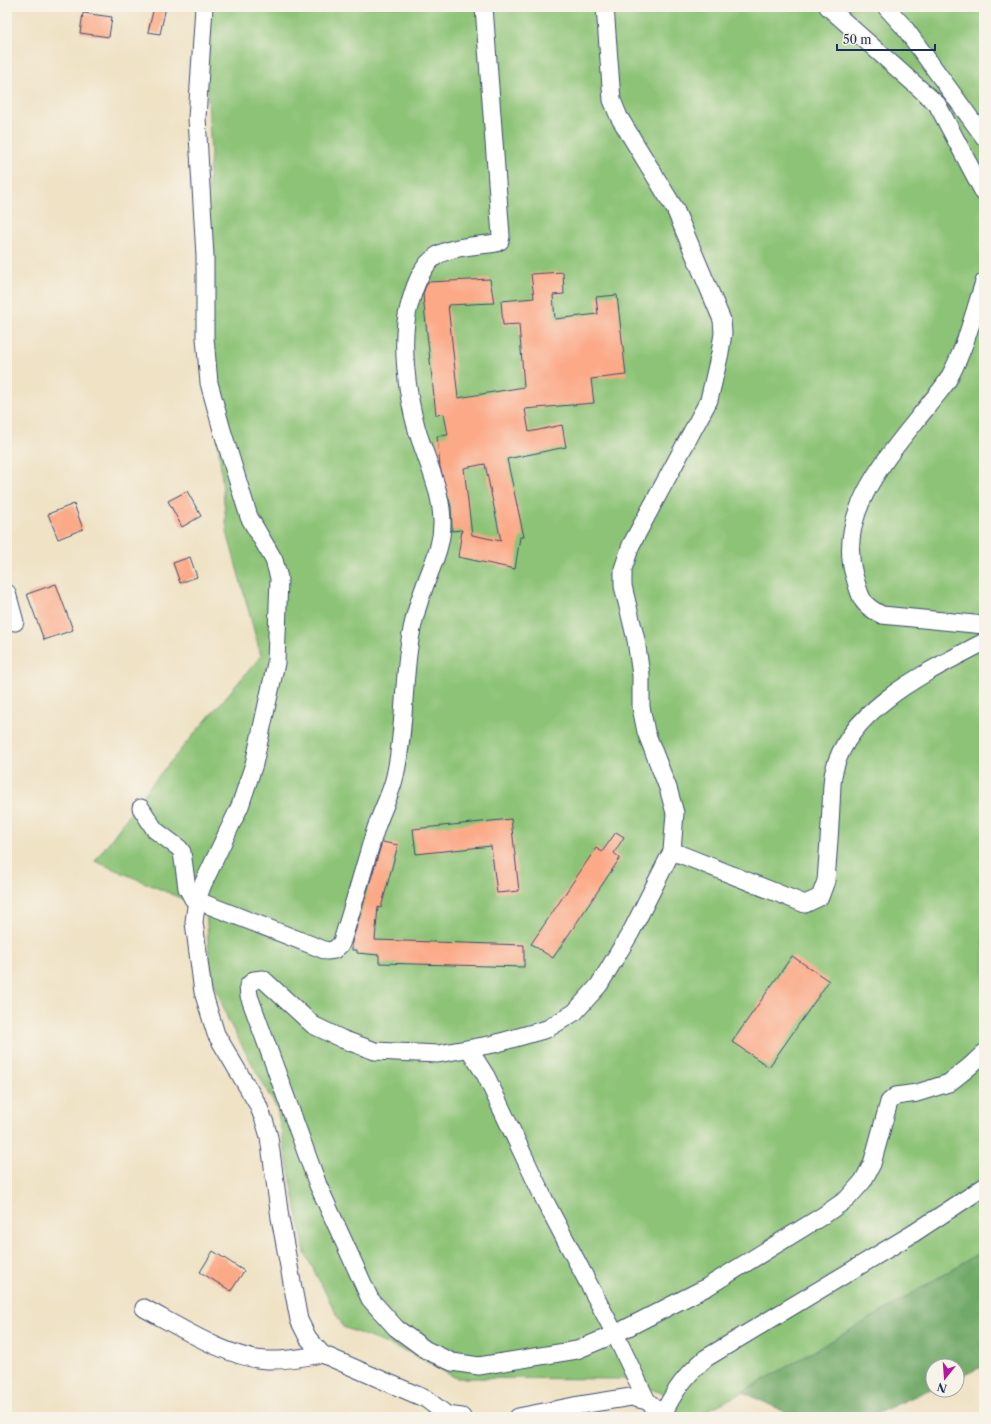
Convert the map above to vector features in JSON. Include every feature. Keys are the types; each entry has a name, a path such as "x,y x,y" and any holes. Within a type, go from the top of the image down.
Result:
{"street":[{"path":"204,7 197,118 205,256 205,338 209,383 249,517 274,560 279,578 276,663 254,764 240,806 197,900 194,922 203,992 216,1034 258,1105 265,1122 269,1137 280,1218 299,1320 308,1338 322,1354 426,1400 452,1416"},
{"path":"141,808 155,830 182,852 187,888 190,895 197,900 327,951 334,950 341,944 377,826 390,796 395,776 399,751 407,657 424,588 440,543 442,520 438,496 412,410 408,387 406,332 409,304 417,282 428,262 434,256 445,250 496,243 500,241 502,236 484,7"},
{"path":"605,7 612,100 619,117 675,209 722,320 723,333 720,353 709,400 631,545 623,568 623,586 636,640 641,676 641,707 646,732 668,788 675,813 672,851 631,932 599,985 576,1012 547,1029 494,1044 438,1054 375,1051 342,1039 313,1025 262,980 254,980 248,986 249,996 318,1185 370,1299 396,1328 426,1350 452,1362 479,1366 577,1350 615,1334 707,1287 824,1215 847,1199 863,1181 872,1164 889,1102 896,1096 917,1092 948,1083 970,1067 984,1053"},
{"path":"828,7 937,104 984,193"},
{"path":"886,7 904,27 984,138"},
{"path":"984,282 963,348 950,377 883,464 863,496 853,526 850,559 860,596 868,608 882,615 984,625"},
{"path":"7,593 15,622"},
{"path":"672,851 805,904 820,897 826,881 833,772 842,748 856,730 882,702 907,684 984,642"},
{"path":"469,1049 486,1076 544,1201 615,1334 647,1401 664,1415 676,1389 691,1371 706,1358 914,1233 984,1187"},
{"path":"144,1308 217,1346 248,1357 266,1360 290,1360 322,1354"},
{"path":"518,1417 631,1397 647,1401"}],"green space":[{"path":"203,7 984,7 984,1250 885,1310 743,1392 695,1417 679,1417 673,1397 623,1379 456,1378 413,1354 343,1327 305,1253 277,1109 229,1022 210,972 206,909 95,861 154,781 261,656 227,532 201,264 211,154"},
{"path":"984,1250 984,1366 965,1374 965,1358 925,1358 925,1392 869,1417 791,1417 783,1411 743,1392 885,1310"}],"building":[{"path":"154,7 166,7 160,34 148,32"},
{"path":"83,13 112,17 109,37 80,33"},
{"path":"563,272 564,294 553,295 555,319 598,314 596,297 617,295 626,375 591,379 594,403 525,409 529,432 562,425 566,447 507,459 524,537 520,537 515,569 458,557 462,530 452,531 451,507 440,467 437,436 448,435 444,414 436,415 423,294 428,282 490,279 494,303 448,305 458,398 524,387 519,324 503,325 501,301 534,298 531,274","holes":["485,464 501,541 472,535 464,468"]},
{"path":"187,491 201,516 182,527 168,501"},
{"path":"74,504 83,529 58,539 48,514"},
{"path":"190,557 197,577 180,583 173,563"},
{"path":"56,584 73,630 44,640 27,594"},
{"path":"511,819 519,891 497,893 491,846 416,854 413,829"},
{"path":"616,832 624,837 614,853 620,858 553,958 531,944 596,848 602,852"},
{"path":"382,842 398,845 381,908 378,907 375,940 524,945 524,967 379,963 379,955 357,953 357,950 352,950 352,942"},
{"path":"792,956 829,981 769,1067 732,1042"},
{"path":"213,1251 244,1271 231,1291 200,1272"}]}
